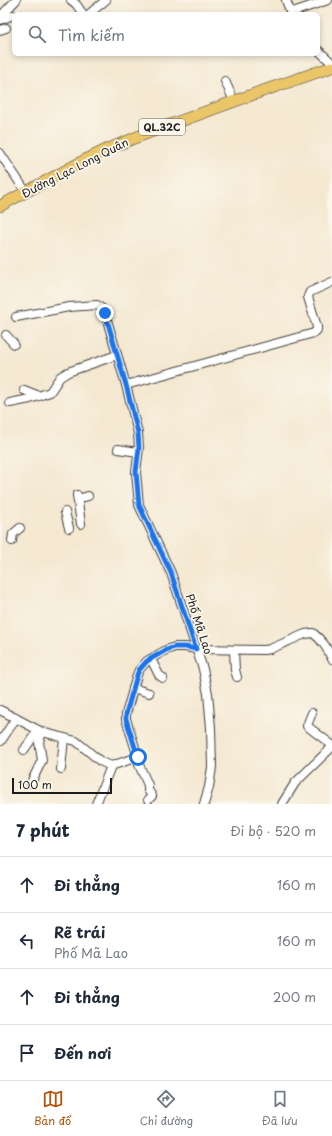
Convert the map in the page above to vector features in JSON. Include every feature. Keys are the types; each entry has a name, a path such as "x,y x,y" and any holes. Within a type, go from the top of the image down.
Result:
{"highway":[{"name":"Đường Lạc Long Quân","path":"0,206 83,161 115,146 234,101 332,67"}],"street":[{"path":"1,16 14,2 24,0"},
{"path":"71,0 82,12"},
{"path":"91,12 106,0"},
{"path":"286,0 291,12"},
{"path":"294,12 328,0"},
{"path":"1,16 12,15"},
{"path":"320,52 332,63"},
{"path":"225,81 234,101"},
{"path":"0,153 26,192"},
{"path":"126,385 314,333 317,327 308,294 332,282"},
{"path":"16,317 69,307 97,305 105,313 138,433 138,452 118,449"},
{"path":"6,335 14,344"},
{"path":"10,403 30,399 52,391 60,377 68,372 117,355"},
{"path":"24,390 39,396"},
{"name":"Phố Mã Lao","path":"138,452 136,472 139,505 171,573 203,669 208,694 212,766 209,787 204,804"},
{"path":"81,524 78,497 88,496"},
{"path":"65,512 69,528"},
{"path":"12,541 14,534 20,528"},
{"path":"148,800 152,796 148,790 148,785 139,766 138,757 126,719 126,714 139,670 147,661 166,650 175,647 196,649 265,650 305,634 313,634 320,639 326,646 332,660"},
{"path":"234,650 235,670 237,677"},
{"path":"151,659 159,675 163,678"},
{"path":"133,688 149,693"},
{"path":"0,710 40,731 76,741 100,762 110,766 138,757"},
{"path":"282,804 295,783 332,746 308,726 312,713"},
{"path":"1,741 16,718"},
{"path":"24,750 40,731"},
{"path":"31,783 42,760 39,742 40,731"},
{"path":"61,769 64,738"},
{"path":"96,804 110,766"}],"route":[{"path":"105,313 138,433 139,448 136,472 139,505 171,573 196,649 175,647 166,650 147,661 139,670 126,714 126,719 138,757"}]}
